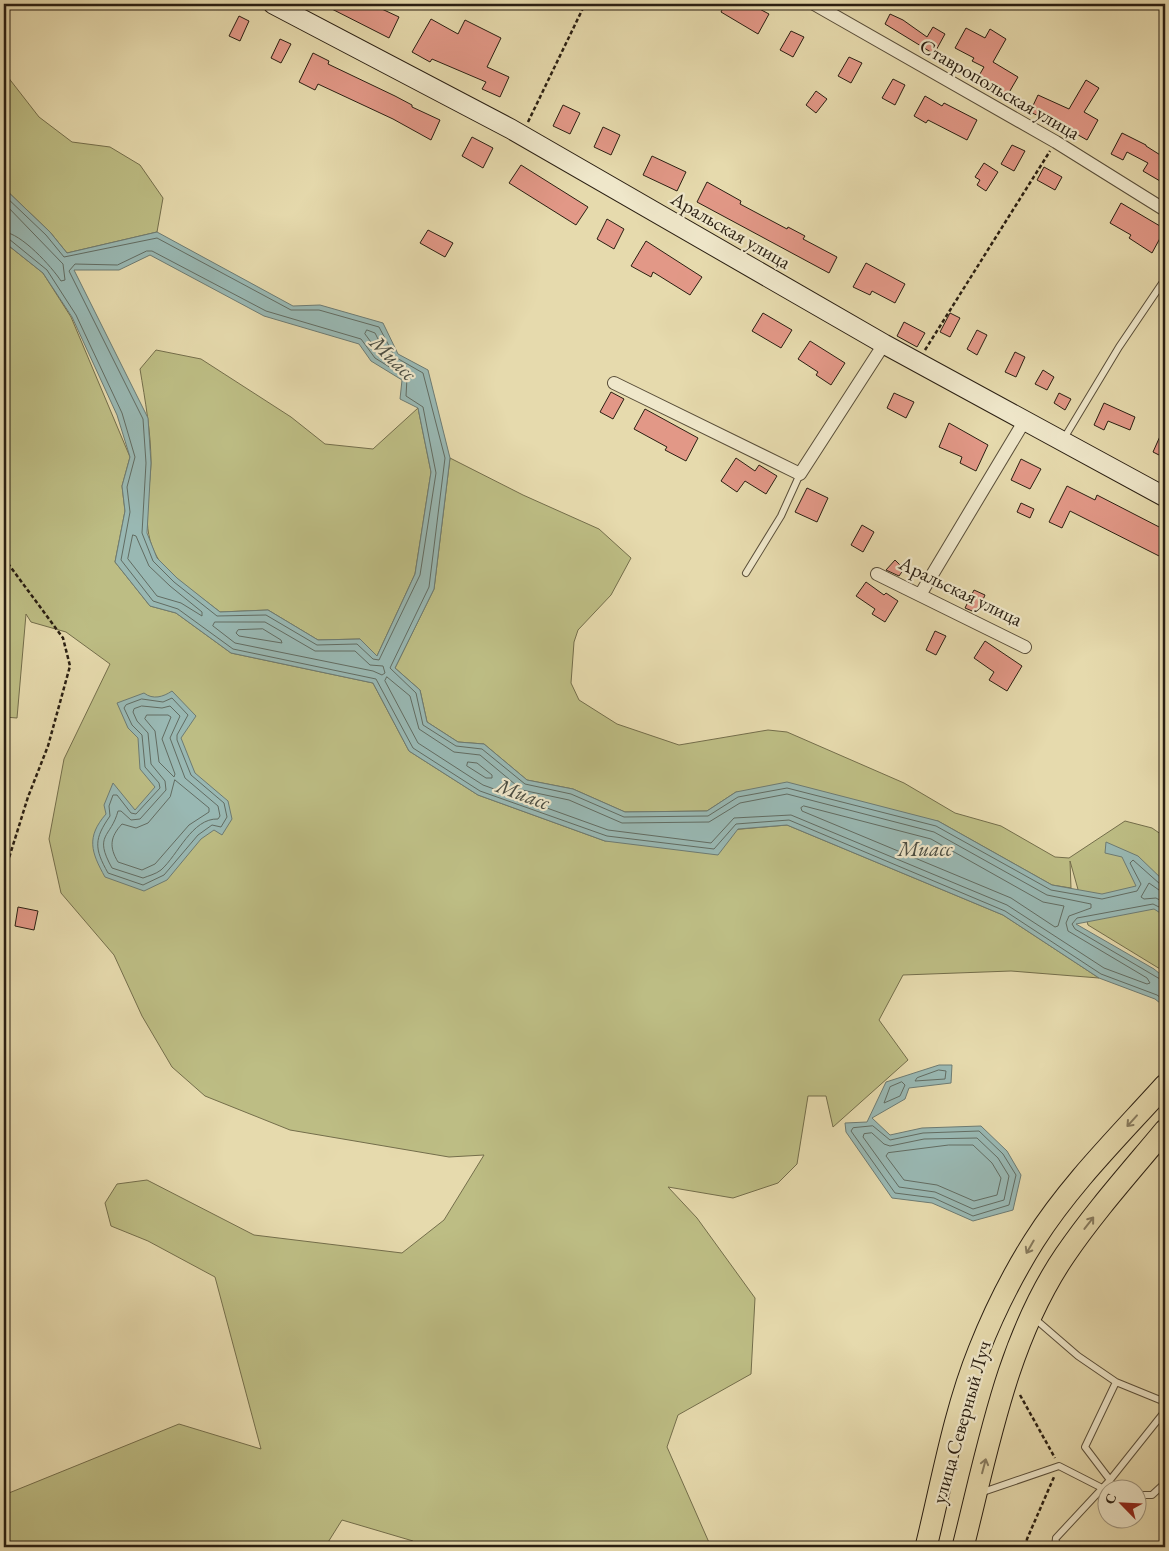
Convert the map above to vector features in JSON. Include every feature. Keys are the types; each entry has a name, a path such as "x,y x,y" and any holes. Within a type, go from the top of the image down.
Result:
{"main road":[{"name":"улица Северный Луч","path":"926,1547 961,1405 978,1350 1005,1291 1034,1240 1070,1189 1165,1085"},
{"name":"улица Северный Луч","path":"963,1547 1008,1374 1032,1316 1065,1255 1165,1130"}],"street":[{"name":"Аральская улица","path":"273,4 522,135 884,344 1165,497"},
{"name":"Ставропольская улица","path":"814,4 1056,142 1165,210"},
{"path":"614,383 800,474 884,344"},
{"path":"920,595 1024,420"},
{"name":"Аральская улица","path":"878,574 1024,647"}],"lane":[{"path":"1062,441 1119,347 1165,279"},
{"path":"746,573 781,516 800,474"},
{"path":"1032,1316 1078,1356 1116,1382 1165,1402"},
{"path":"1108,1478 1085,1447 1116,1382"},
{"path":"1112,1478 1165,1411"},
{"path":"976,1494 1059,1466 1096,1484"},
{"path":"1146,1494 1152,1494 1165,1483"},
{"path":"1055,1547 1056,1538 1096,1497"}],"path":[{"path":"522,135 585,4"},
{"path":"917,362 1056,142"},
{"path":"4,558 63,638 70,666 48,746 28,797 4,874"},
{"path":"1008,1374 1059,1466 1027,1539 1026,1547"}],"green space":[{"path":"4,72 39,117 72,142 110,147 140,165 163,198 157,232 67,253 50,232 4,188"},
{"path":"4,242 43,273 71,317 130,457 122,486 125,511 115,562 150,606 176,613 231,653 373,683 409,751 478,795 605,841 787,825 1003,915 1099,978 1011,971 903,975 879,1020 908,1060 833,1127 826,1096 808,1096 797,1164 778,1183 733,1198 668,1187 697,1218 755,1298 751,1374 678,1415 667,1447 711,1547 417,1547 413,1541 342,1520 325,1547 4,1547 4,1495 179,1424 261,1449 215,1277 148,1241 111,1226 105,1203 117,1184 147,1180 254,1235 402,1253 444,1220 484,1155 449,1157 290,1130 205,1096 172,1067 142,1016 114,955 61,893 49,839 64,759 110,664 66,632 31,622 26,614 17,718 4,717"},
{"path":"156,350 201,359 291,417 325,444 373,449 418,408 431,472 415,574 377,656 360,639 318,640 268,610 220,612 177,579 162,564 152,546 147,523 151,451 140,369"},
{"path":"450,458 523,495 599,529 631,558 611,595 578,630 574,642 571,683 579,700 617,724 679,745 768,730 787,732 904,783 955,813 1001,826 1055,857 1069,858 1125,821 1152,828 1165,837 1165,972 1088,925 1070,861 1071,888 1052,885 938,821 736,792 707,811 625,812 573,789 527,780 484,744 458,742 427,722 420,690 395,668 434,589"}],"water":[{"name":"Миасс","path":"4,188 50,232 67,253 157,232 293,306 320,305 383,323 398,354 428,370 450,458 434,589 395,668 420,690 427,722 458,742 484,744 527,780 573,789 625,812 707,811 736,792 787,782 938,821 1052,885 1102,894 1136,886 1122,857 1105,853 1106,842 1138,856 1165,882 1165,916 1154,909 1076,924 1154,969 1165,978 1165,1007 1155,999 1099,978 1003,915 787,825 738,829 718,855 605,841 478,795 409,751 373,683 231,653 176,613 150,606 115,562 125,511 122,486 130,457 117,415 72,317 43,273 4,242","holes":["150,255 264,316 359,344 371,361 402,380 400,399 418,408 431,472 415,574 377,656 360,639 318,640 268,610 220,612 177,578 157,558 147,533 151,463 148,418 74,270 119,270"]},
{"path":"172,691 196,716 181,738 195,773 228,801 232,819 222,835 214,830 201,839 167,880 144,891 105,877 96,860 93,837 95,830 106,814 104,805 113,783 135,810 155,787 140,769 138,738 128,728 117,703 144,693 158,697"},
{"path":"939,1065 952,1065 951,1083 909,1088 905,1099 872,1118 890,1135 922,1128 981,1126 1007,1151 1021,1175 1013,1210 973,1221 932,1203 892,1198 846,1132 845,1123 867,1122 886,1082"}],"building":[{"path":"322,4 371,4 399,17 389,38"},
{"path":"725,4 750,4 769,14 758,34 721,12"},
{"path":"890,14 903,20 927,37 933,27 945,34 934,54 885,24"},
{"path":"239,16 249,21 240,41 229,36"},
{"path":"431,19 458,34 465,20 501,38 487,67 509,77 500,97 482,89 486,82 432,59 430,62 412,52"},
{"path":"966,28 985,38 990,29 1006,39 993,62 1018,77 1007,96 977,79 984,67 972,61 974,58 955,48"},
{"path":"791,31 804,37 793,57 780,50"},
{"path":"280,39 291,44 281,63 271,58"},
{"path":"313,53 329,61 328,64 440,120 431,140 393,119 318,84 315,90 299,82"},
{"path":"849,57 862,63 851,83 838,76"},
{"path":"893,79 905,85 895,105 882,98"},
{"path":"1086,80 1099,88 1084,112 1098,120 1087,140 1030,112 1038,95 1069,109"},
{"path":"816,91 827,99 816,113 806,105"},
{"path":"925,96 942,106 944,103 977,120 967,140 928,120 926,123 914,116"},
{"path":"563,105 580,113 570,134 553,126"},
{"path":"603,127 620,135 611,155 594,147"},
{"path":"1122,133 1146,145 1165,158 1165,184 1143,171 1148,163 1127,152 1123,160 1111,154"},
{"path":"472,137 493,148 483,168 462,156"},
{"path":"1012,145 1025,151 1014,171 1001,164"},
{"path":"652,156 686,172 677,191 643,175"},
{"path":"984,163 998,172 986,191 977,185 980,180 975,177"},
{"path":"521,165 588,207 576,225 509,183"},
{"path":"1044,167 1062,177 1055,190 1037,180"},
{"path":"707,182 741,201 740,204 787,229 788,227 805,236 803,239 837,257 829,273 697,202"},
{"path":"1121,203 1165,229 1152,253 1129,238 1131,235 1110,223"},
{"path":"607,219 624,229 614,249 597,239"},
{"path":"428,230 453,243 445,257 420,243"},
{"path":"646,241 702,277 690,295 653,272 651,277 631,266"},
{"path":"866,263 905,284 895,303 872,291 870,295 853,287"},
{"path":"763,313 792,330 781,348 752,331"},
{"path":"950,313 960,318 950,337 940,332"},
{"path":"904,322 925,333 917,347 897,336"},
{"path":"977,330 987,335 977,355 967,349"},
{"path":"810,341 845,363 831,385 816,375 818,372 798,359"},
{"path":"1015,352 1025,357 1016,377 1005,372"},
{"path":"1043,370 1054,377 1047,390 1035,384"},
{"path":"611,392 624,399 613,419 600,412"},
{"path":"894,393 914,402 906,418 887,408"},
{"path":"1059,393 1071,399 1065,410 1054,403"},
{"path":"1104,403 1135,417 1130,430 1108,421 1104,430 1094,425"},
{"path":"645,409 698,438 686,461 665,450 667,447 634,429"},
{"path":"949,423 988,445 976,471 960,463 962,457 939,447"},
{"path":"1165,425 1165,458 1153,452"},
{"path":"736,458 755,471 759,465 777,476 766,494 745,481 737,492 721,481"},
{"path":"1021,459 1041,469 1030,489 1011,480"},
{"path":"1067,486 1095,500 1097,495 1165,530 1165,559 1070,511 1062,528 1049,522"},
{"path":"807,488 828,498 817,522 795,512"},
{"path":"1021,503 1034,509 1030,518 1017,512"},
{"path":"862,525 874,532 863,552 851,545"},
{"path":"895,560 904,569 899,576 886,570"},
{"path":"866,582 884,595 886,593 898,601 885,622 872,614 875,609 856,596"},
{"path":"974,590 985,595 977,613 965,608"},
{"path":"935,631 946,636 936,655 926,650"},
{"path":"985,641 1022,666 1007,691 989,680 994,672 974,658"},
{"path":"18,907 38,911 34,930 15,926"}]}
